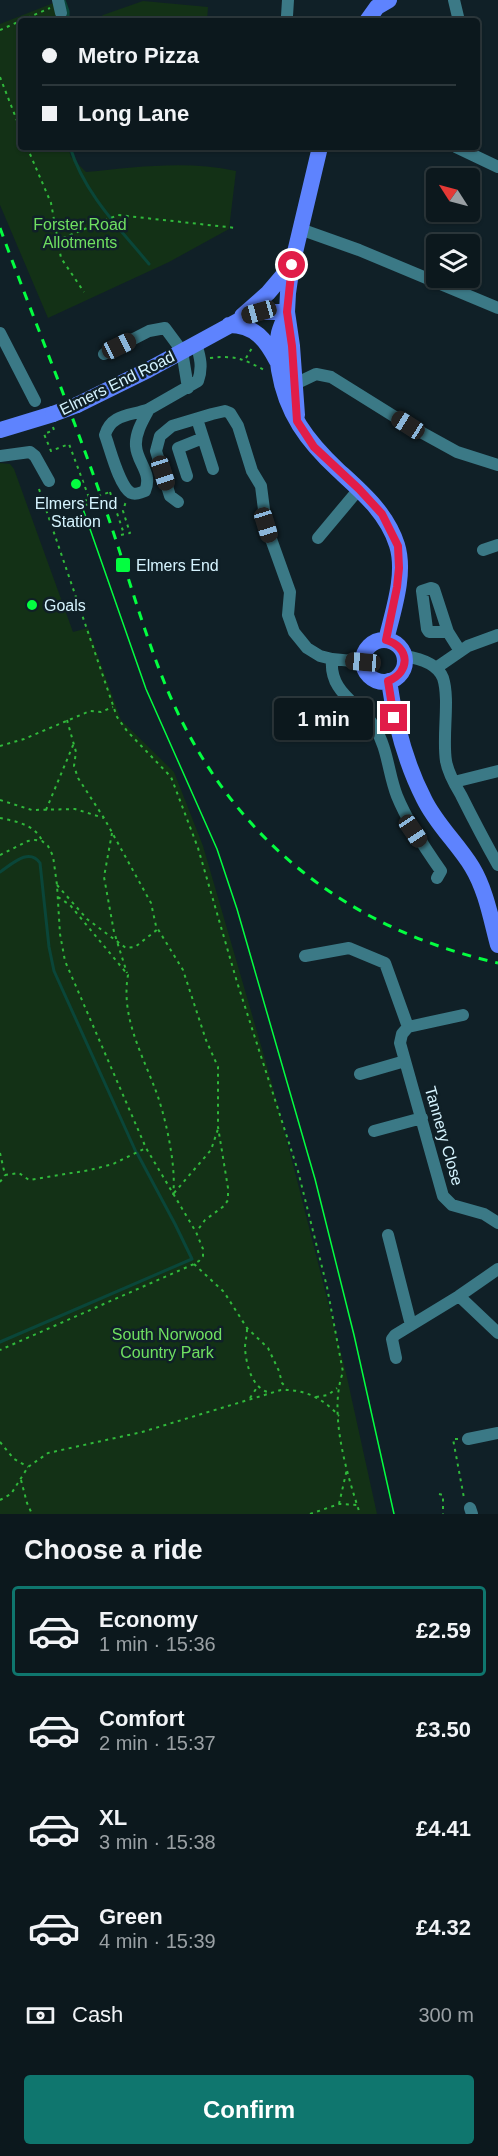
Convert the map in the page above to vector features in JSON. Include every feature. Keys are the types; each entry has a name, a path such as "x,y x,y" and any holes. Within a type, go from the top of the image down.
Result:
{"main road":[{"path":"366,18 368,0"},
{"path":"368,18 377,7 389,0"},
{"path":"288,381 292,346 287,312 292,265 319,150"},
{"path":"229,325 268,293 292,265"},
{"name":"Elmers End Road","path":"0,430 77,405 148,370 247,316 259,312 287,312"},
{"path":"278,361 279,333 287,312"},
{"path":"229,325 239,325 260,335 278,361 288,381 297,421 314,447 382,514 398,546 397,587 386,640"},
{"path":"386,640 398,645 404,656 405,664 401,673 388,681 381,681 372,678 367,673 363,662 369,646 386,640"},
{"path":"388,681 394,718 411,771 425,802 473,868 486,900 498,943"}],"street":[{"path":"286,16 288,0"},
{"path":"454,0 458,18"},
{"path":"462,150 498,167"},
{"path":"300,230 359,250 498,308"},
{"path":"104,354 159,328 165,328 201,360 198,381 149,409 129,413 113,421 107,427 105,435 122,481 129,492 147,497 147,475 136,447 136,438 149,409"},
{"path":"2,340 34,401"},
{"path":"188,388 189,347"},
{"path":"288,381 316,374 331,376 408,425 457,452 498,465"},
{"path":"178,502 170,495 156,451 160,436 172,426 225,411 234,417 252,471 261,486 266,525 290,592 288,615 294,632 307,648 320,656 363,662"},
{"path":"197,419 213,469"},
{"path":"187,476 178,448 203,438"},
{"path":"0,456 30,452 35,456 49,481"},
{"path":"318,538 359,489"},
{"path":"483,550 498,545"},
{"path":"448,632 460,651"},
{"path":"436,668 460,651 498,635"},
{"path":"404,656 419,658 436,668 442,677 445,692 444,744 447,764 454,782 498,865"},
{"path":"332,659 331,672 336,686 374,726 384,747 397,795 413,831 441,871 437,878"},
{"path":"454,782 498,771"},
{"path":"305,956 349,948 385,963 408,1027 463,1015"},
{"name":"Tannery Close","path":"408,1027 402,1034 400,1043 443,1196 452,1205 484,1214 498,1223"},
{"path":"360,1074 405,1061"},
{"path":"374,1131 422,1119"},
{"path":"388,1235 411,1324"},
{"path":"396,1358 392,1339 400,1330 459,1296 498,1269"},
{"path":"459,1296 498,1333"},
{"path":"468,1439 498,1433"}],"path":[{"path":"30,18 60,6"},
{"path":"0,30 18,23"},
{"path":"0,77 18,123"},
{"path":"28,150 51,203 56,241 61,258 84,292"},
{"path":"56,241 118,215 236,228"},
{"path":"201,360 228,356 245,359 288,381"},
{"path":"48,444 51,451 69,443 92,503 80,507 79,502 84,501 110,492 122,535 129,533 123,511 129,492"},
{"path":"49,481 38,486 117,717 127,731 171,777 198,848 237,982 298,1171 312,1222 343,1372 339,1386 340,1440 360,1514"},
{"path":"112,511 116,510"},
{"path":"0,746 24,739 90,711 101,712 114,707"},
{"path":"67,720 76,752 74,766 78,778 104,818 151,903 158,929 183,970 206,1040 218,1067 218,1127 228,1200 224,1206 205,1220 196,1232"},
{"path":"46,810 74,744"},
{"path":"0,800 32,810 75,810 104,818"},
{"path":"0,818 23,824 41,837 42,842"},
{"path":"112,832 104,877 114,932 128,975 125,992 130,1023 166,1119 175,1180 173,1195"},
{"path":"0,855 28,841 42,842 48,846 53,856 60,934 68,969 146,1149 196,1232 203,1249 203,1256 194,1264 0,1350"},
{"path":"57,885 87,919 126,948 135,947 158,929"},
{"path":"58,897 70,905 128,975"},
{"path":"173,1195 211,1150 218,1127"},
{"path":"0,1182 5,1175 19,1173 28,1180 90,1170 113,1164 146,1149"},
{"path":"0,1153 5,1175"},
{"path":"194,1264 224,1292 247,1328 268,1348 282,1383 289,1390"},
{"path":"247,1328 246,1352 256,1384 262,1390 271,1393"},
{"path":"248,1400 253,1395 256,1384"},
{"path":"316,1397 331,1394 339,1386"},
{"path":"0,1500 11,1494 28,1467 48,1453 142,1432 271,1393 289,1390 316,1397 328,1404 339,1416"},
{"path":"468,1439 453,1439 465,1503 471,1511"},
{"path":"0,1442 14,1459 28,1467"},
{"path":"339,1504 348,1467"},
{"path":"21,1480 32,1514"},
{"path":"439,1494 443,1495 442,1514"},
{"path":"310,1514 339,1504 357,1505"}],"green space":[{"path":"143,1 208,7 207,18 100,18"},
{"name":"Forster Road Allotments","path":"56,2 60,18 18,18 18,150 69,150 71,157 86,172 180,165 236,171 229,229 169,262 48,318 0,205 0,24"},
{"name":"South Norwood Country Park","path":"0,463 10,464 14,469 73,632 88,628 121,720 174,772 203,846 271,1080 346,1373 377,1514 0,1514"}],"waterway":[{"path":"64,0 68,18"},
{"path":"71,150 93,195 149,264"},
{"path":"0,872 20,858 36,858 40,863 49,947 54,971 136,1152"},
{"path":"0,1342 192,1259 137,1153"}],"tram line":[{"path":"83,509 146,689 217,849 237,909 315,1179 354,1335 394,1514"}],"railway":[{"path":"0,228 91,468 167,689 193,742 223,789 258,831 298,868 342,900 390,926 442,947 498,963"}],"place":[{"name":"Elmers End Station","path":"76,484"},
{"name":"Elmers End","path":"123,565"},
{"name":"Goals","path":"32,605"}],"route":[{"path":"292,265 287,312 292,346 297,421 314,447 382,514 398,546 397,587 386,640 398,645 404,656 405,664 401,673 388,681 394,718"}]}
